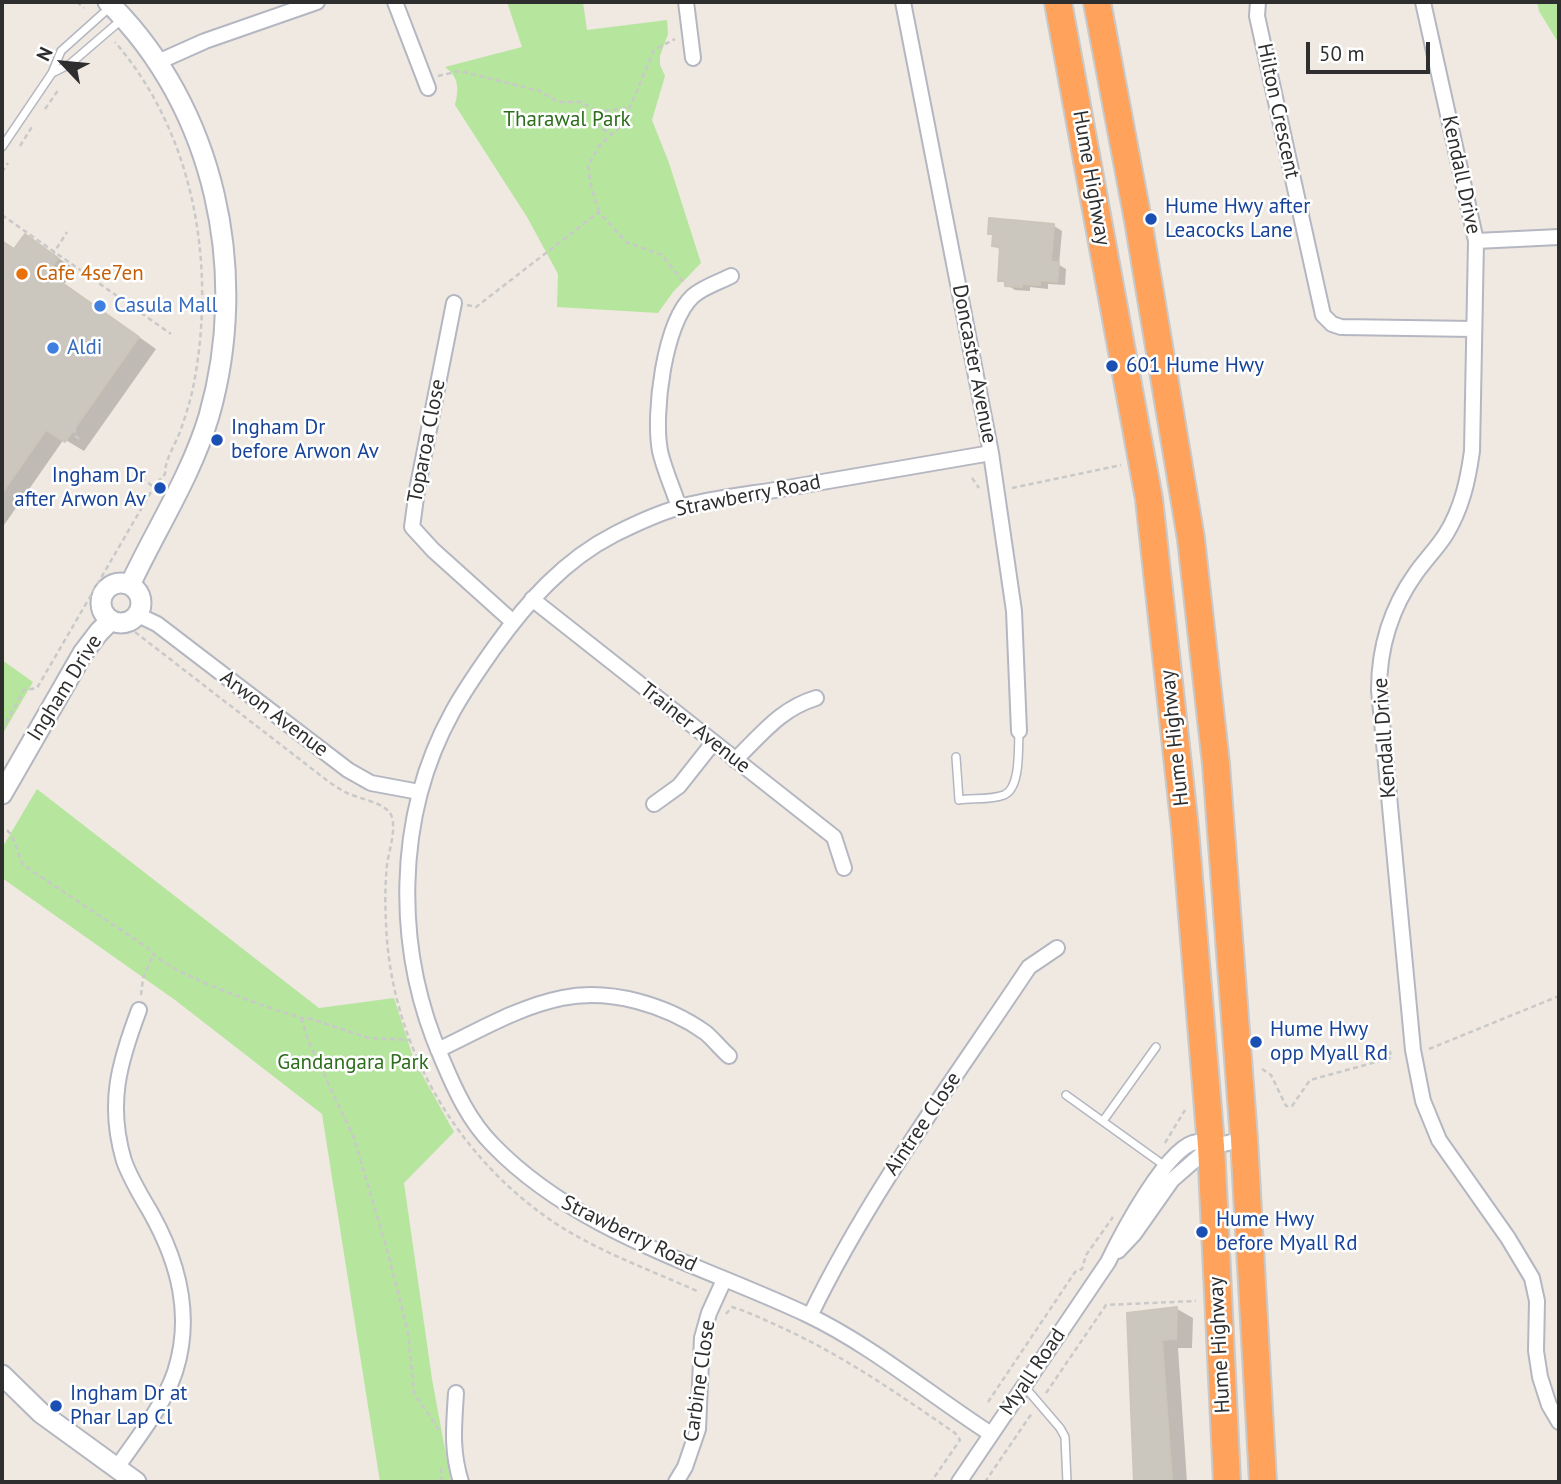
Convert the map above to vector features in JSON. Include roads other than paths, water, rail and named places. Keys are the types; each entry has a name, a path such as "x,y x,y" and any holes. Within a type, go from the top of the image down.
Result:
{"highway":[{"name":"Hume Highway","path":"1058,2 1149,499 1185,829 1211,1146 1227,1482"},
{"name":"Hume Highway","path":"1097,2 1138,220 1191,538 1216,764 1227,940 1244,1139 1263,1482"}],"street":[{"path":"158,62 205,41 317,2"},
{"path":"396,2 427,84"},
{"path":"686,2 692,58"},
{"name":"Doncaster Avenue","path":"904,2 991,453 1014,611 1020,731"},
{"name":"Hilton Crescent","path":"1258,2 1257,16 1324,315 1332,324 1341,327 1474,329"},
{"name":"Kendall Drive","path":"1423,2 1476,240 1472,451 1468,478 1446,534 1414,575 1393,614 1383,639 1379,665 1379,690 1413,1050 1423,1101 1439,1140 1508,1238 1532,1279 1537,1301 1536,1351 1540,1377 1549,1405 1559,1422"},
{"path":"115,8 158,62 196,134 213,184 222,232 225,315 216,386 199,444 130,585"},
{"path":"1476,240 1559,237"},
{"path":"679,507 660,450 658,412 669,336 680,313 694,295 731,276"},
{"name":"Toparoa Close","path":"454,303 412,527 433,550 513,622"},
{"name":"Strawberry Road","path":"991,453 679,507 638,523 587,550 562,569 513,622 453,710 436,745 419,792 410,849 407,904 410,945 421,1005 438,1051 470,1117 491,1143 545,1192 585,1215 724,1280 810,1316 847,1336 991,1434"},
{"path":"119,584 130,585 141,598 136,624 111,620 102,607 105,592 119,584"},
{"name":"Trainer Avenue","path":"532,599 834,838 844,868"},
{"name":"Ingham Drive","path":"2,794 83,653 111,620"},
{"name":"Arwon Avenue","path":"136,624 157,624 348,770 371,783 419,792"},
{"path":"735,760 783,713 816,698"},
{"path":"654,804 678,786 713,743"},
{"name":"Aintree Close","path":"810,1316 834,1265 885,1181 1030,967 1057,948"},
{"path":"438,1051 538,1004 564,998 592,996 623,999 667,1011 708,1035 729,1056"},
{"path":"117,1469 164,1398 175,1372 183,1317 181,1286 174,1261 134,1185 124,1159 117,1120 116,1082 139,1010"},
{"name":"Myall Road","path":"959,1482 1108,1262 1160,1162 1197,1142 1211,1146 1244,1139"},
{"name":"Myall Road","path":"1108,1262 1134,1234 1172,1180 1211,1146"},
{"name":"Carbine Close","path":"676,1482 685,1467 698,1429 702,1338 709,1313 724,1280"},
{"path":"2,1375 41,1413 136,1482"},
{"path":"456,1393 454,1459 461,1482"}],"lane":[{"path":"52,73 70,64 115,8"},
{"path":"2,146 52,73 61,51 115,8"},
{"path":"956,757 959,800 1007,793 1015,782 1020,731"},
{"path":"1103,1121 1156,1047"},
{"path":"1066,1095 1160,1162"},
{"path":"1024,1386 1065,1437 1067,1482"}],"place":[{"name":"Hume Hwy after Leacocks Lane","path":"1151,219"},
{"name":"Cafe 4se7en","path":"22,274"},
{"name":"Casula Mall","path":"100,306"},
{"name":"Aldi","path":"53,348"},
{"name":"601 Hume Hwy","path":"1112,366"},
{"name":"Ingham Dr before Arwon Av","path":"217,440"},
{"name":"Ingham Dr after Arwon Av","path":"160,488"},
{"name":"Hume Hwy opp Myall Rd","path":"1256,1042"},
{"name":"Hume Hwy before Myall Rd","path":"1202,1232"},
{"name":"Ingham Dr at Phar Lap Cl","path":"56,1406"}],"park label":[{"name":"Tharawal Park","path":"567,120"},
{"name":"Gandangara Park","path":"353,1063"}]}
